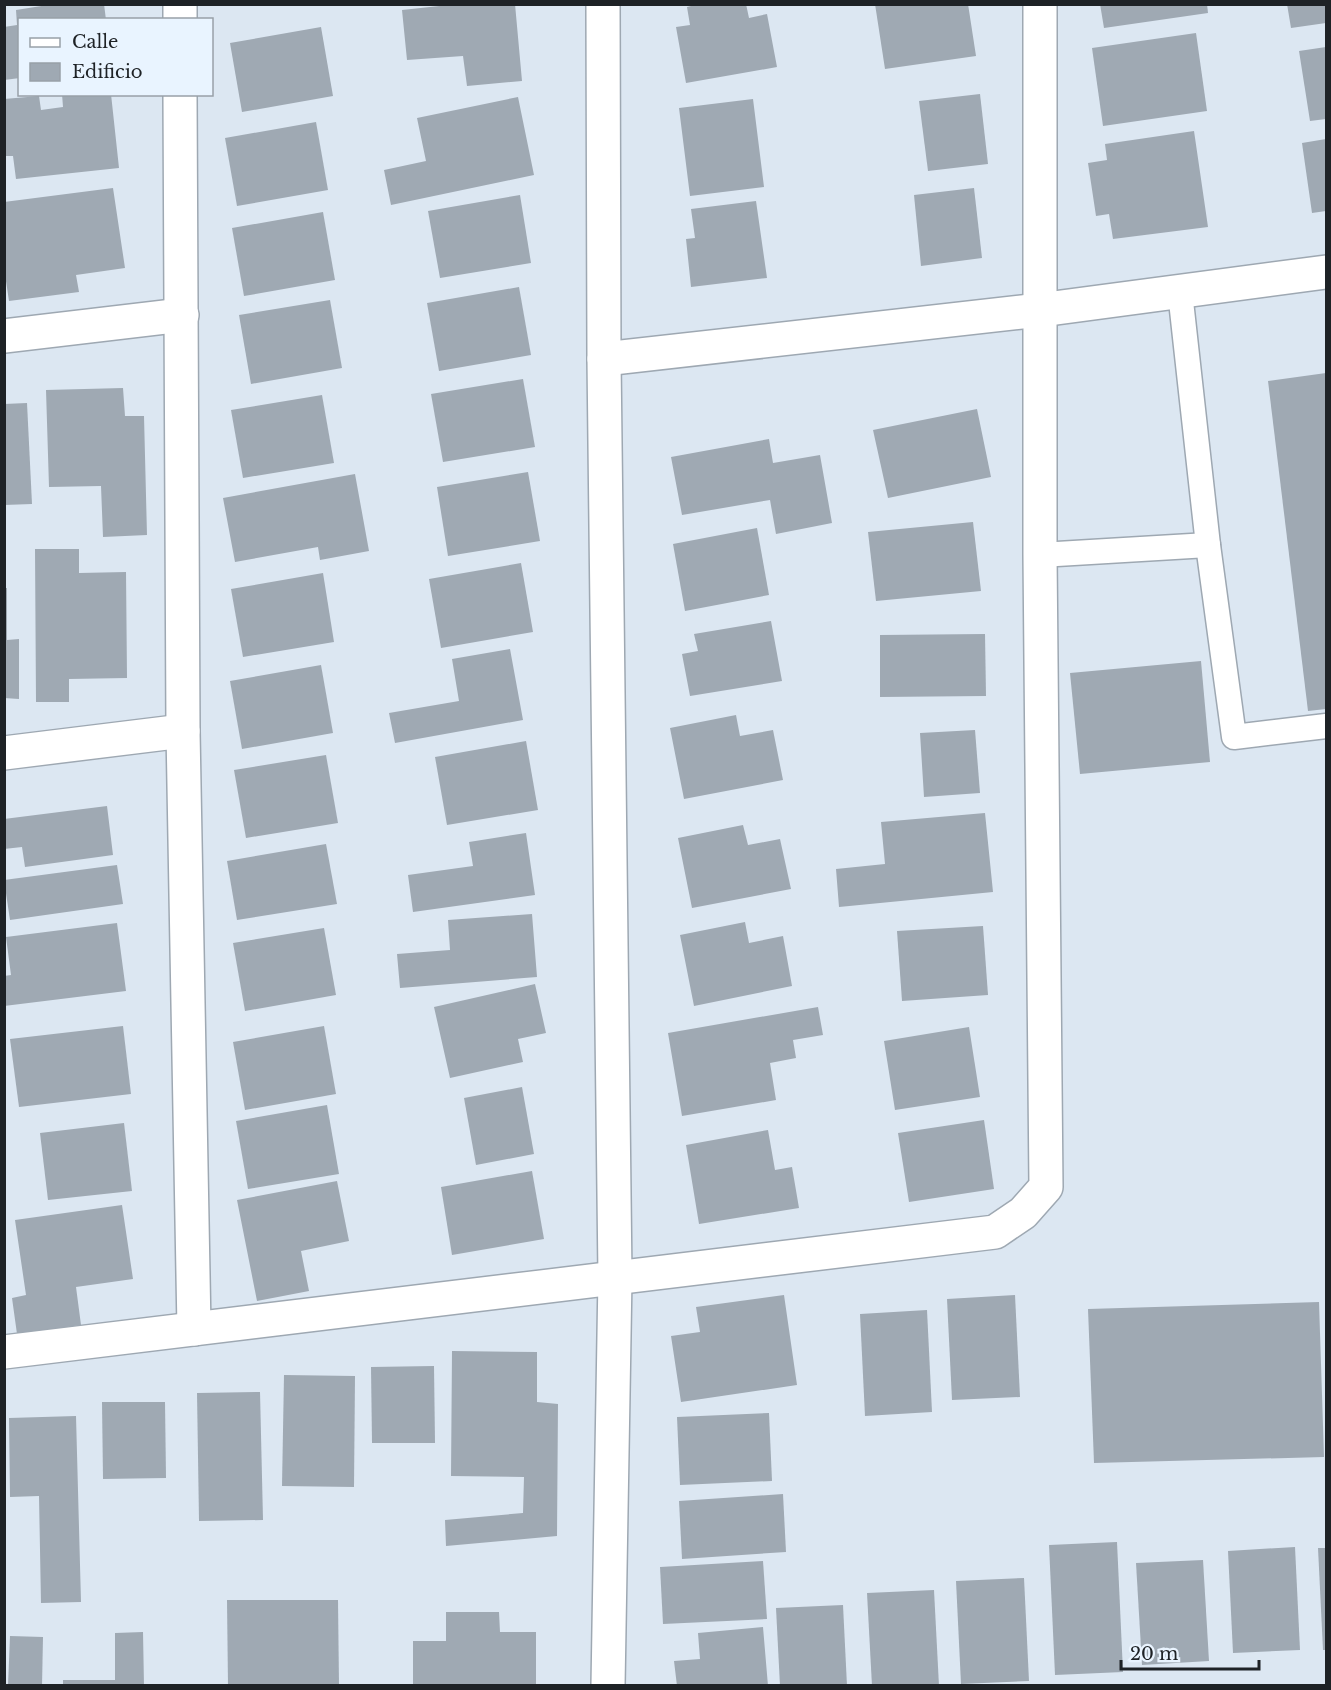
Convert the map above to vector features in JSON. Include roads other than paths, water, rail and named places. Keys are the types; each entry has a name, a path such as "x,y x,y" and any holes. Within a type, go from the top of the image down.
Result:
{"street":[{"path":"603,4 604,359 615,1277 608,1686"},
{"path":"4,1352 995,1232 1023,1213 1046,1187 1040,555 1040,4"},
{"path":"180,96 183,731 194,1329"},
{"path":"604,359 1040,310 1326,273"},
{"path":"4,336 182,315"},
{"path":"4,753 183,731"}],"lane":[{"path":"1180,292 1208,545 1234,737 1326,726"},
{"path":"1040,555 1208,545"}]}
